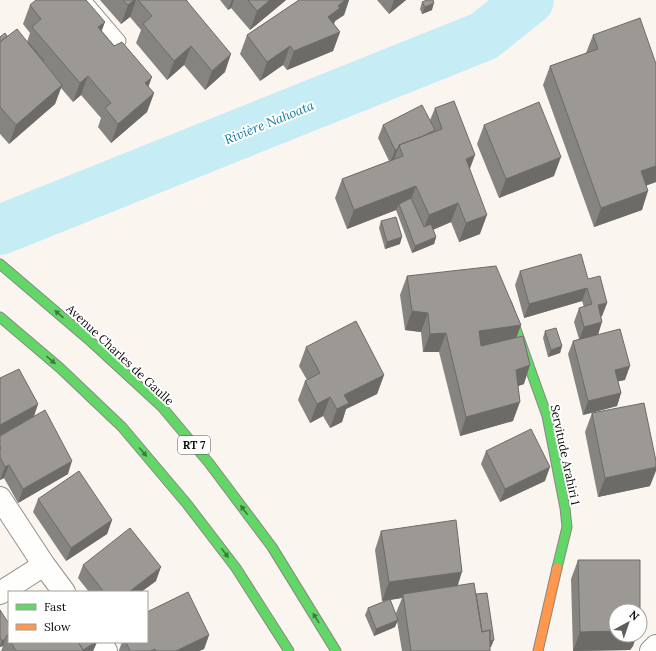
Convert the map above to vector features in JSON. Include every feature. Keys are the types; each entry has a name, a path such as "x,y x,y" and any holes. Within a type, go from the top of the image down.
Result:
{"main road":[{"name":"Avenue Charles de Gaulle","path":"0,264 88,339 162,407 209,464 272,547 336,651"},
{"name":"Servitude Arahiri 1","path":"504,297 547,416 565,508 567,527 538,651"},
{"path":"0,317 60,368 122,427 187,504 236,568 289,651"}],"street":[{"path":"0,498 44,565 63,591"},
{"path":"0,593 44,565"},
{"path":"651,651 656,646"}],"lane":[{"path":"84,0 119,41"}],"building":[{"path":"36,0 86,0 105,22 98,27 114,46 122,42 152,77 145,83 154,93 118,124 105,108 111,103 88,76 80,83 32,27 41,19 30,5"},
{"path":"123,0 134,0 128,5"},
{"path":"138,0 186,0 231,54 212,71 191,46 174,61 143,24 152,16"},
{"path":"248,0 270,0 257,11"},
{"path":"299,0 345,0 338,6 340,8 328,17 340,32 294,51 290,46 267,62 247,35"},
{"path":"433,0 434,3 425,7 422,2"},
{"path":"640,18 656,64 656,166 641,171 648,191 601,208 550,66 598,49 593,35"},
{"path":"17,29 62,85 16,125 0,107 0,42"},
{"path":"5,33 7,36 0,42 0,37"},
{"path":"28,43 44,60 43,61"},
{"path":"454,101 475,155 466,159 487,215 466,223 458,203 429,215 416,186 354,210 342,179 403,156 399,145 442,129 435,108"},
{"path":"539,102 561,157 506,179 484,125"},
{"path":"422,105 435,130 399,145 398,149 395,150 383,125"},
{"path":"411,198 424,227 431,224 436,237 415,246 399,204"},
{"path":"396,217 402,237 387,242 381,221"},
{"path":"581,254 588,279 600,276 607,303 598,305 602,322 584,327 579,308 592,304 587,288 529,304 520,271"},
{"path":"496,266 521,325 479,331 481,346 523,336 530,365 516,370 520,402 466,417 446,333 430,334 428,313 412,311 407,276"},
{"path":"356,321 384,375 344,395 349,403 337,409 330,397 317,404 305,381 320,373 306,347"},
{"path":"556,328 562,346 551,350 545,331"},
{"path":"620,329 630,366 615,370 621,393 588,401 573,341"},
{"path":"19,369 38,404 0,425 0,378"},
{"path":"644,403 656,467 605,478 592,413"},
{"path":"45,410 72,461 23,489 9,465 5,467 0,457 0,436"},
{"path":"531,429 550,467 505,489 486,451"},
{"path":"79,471 112,520 71,548 38,499"},
{"path":"456,520 462,572 389,582 381,531"},
{"path":"130,528 161,567 130,591 103,591 83,565"},
{"path":"578,560 640,560 640,603 608,603 608,631 580,632"},
{"path":"474,583 482,632 490,630 490,651 411,651 403,594"},
{"path":"188,592 209,635 176,651 156,651 155,649 150,651 130,651 126,643 148,643 148,612"},
{"path":"487,593 494,640 490,641 490,630 482,632 476,594"},
{"path":"390,599 398,620 376,629 368,608"},
{"path":"0,610 8,622 8,634 2,641 0,637"},
{"path":"12,643 79,643 84,651 16,651"},
{"path":"79,643 94,643 83,650"}],"waterway":[{"name":"Rivière Nahoata","path":"0,230 484,36 529,0"}],"traffic: fast":[{"path":"0,264 88,339 162,407 209,463 272,547 336,651"},
{"path":"507,304 547,416 565,508 567,527 557,568"},
{"path":"0,317 60,368 122,427 187,504 236,568 289,651"}],"traffic: slow":[{"path":"538,651 557,568"}]}
